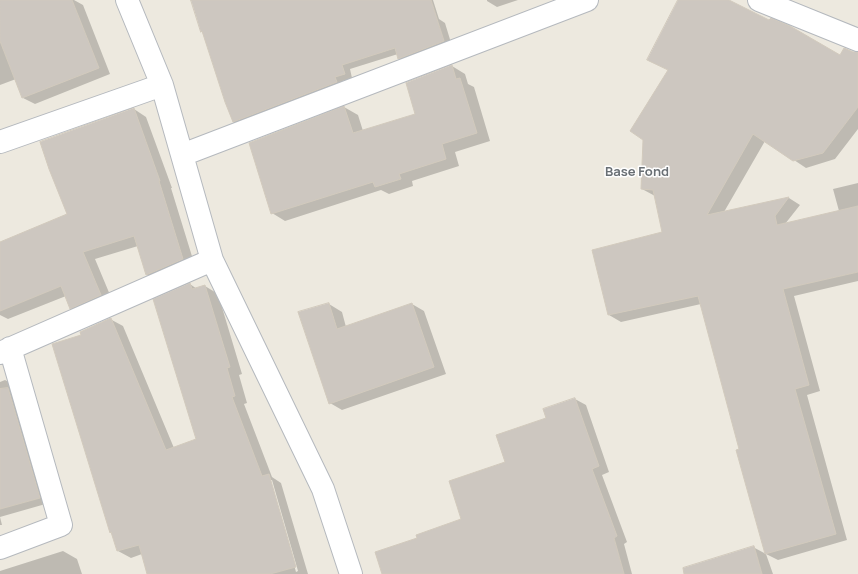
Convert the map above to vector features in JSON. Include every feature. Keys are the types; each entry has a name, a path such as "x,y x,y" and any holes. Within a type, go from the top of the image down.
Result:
{"street":[{"path":"127,0 162,85 212,260 323,489 351,574"},
{"path":"182,155 587,0"},
{"path":"759,0 858,40"},
{"path":"0,142 162,85"},
{"path":"0,548 61,525 5,351 212,260"}],"building":[{"path":"0,0 72,0 99,68 22,98 0,41"},
{"path":"191,0 431,0 444,41 398,59 395,48 342,65 345,74 335,77 337,82 233,122"},
{"path":"678,0 729,0 769,20 771,18 790,26 840,55 844,48 853,52 858,52 858,107 823,153 793,161 753,134 707,215 789,197 775,216 777,225 858,206 858,272 783,289 809,385 795,389 836,534 765,554 736,450 739,449 698,296 608,315 592,250 662,232 653,190 641,189 643,140 630,131 668,70 647,60"},
{"path":"452,65 456,79 460,78 477,133 442,144 446,159 399,174 401,179 375,187 373,182 271,214 249,143 344,106 353,133 415,114 406,83"},
{"path":"134,108 160,181 183,259 146,275 134,236 83,252 101,295 70,309 61,286 0,311 0,242 67,214 40,142"},
{"path":"190,283 192,289 205,285 230,367 227,368 235,396 232,397 262,476 269,474 296,567 270,574 147,574 139,545 117,551 111,532 110,533 52,344 81,335 80,332 111,318 166,450 196,439 153,299"},
{"path":"329,303 337,329 412,303 434,367 329,404 298,312"},
{"path":"8,388 40,498 0,509 0,389"},
{"path":"575,398 599,466 592,469 617,536 614,538 624,574 382,574 375,552 417,538 416,535 461,519 449,481 505,462 496,435 546,418 543,409"},
{"path":"754,546 762,574 684,574 683,568"}],"district":[{"name":"Base Fond","path":"637,172"}]}
